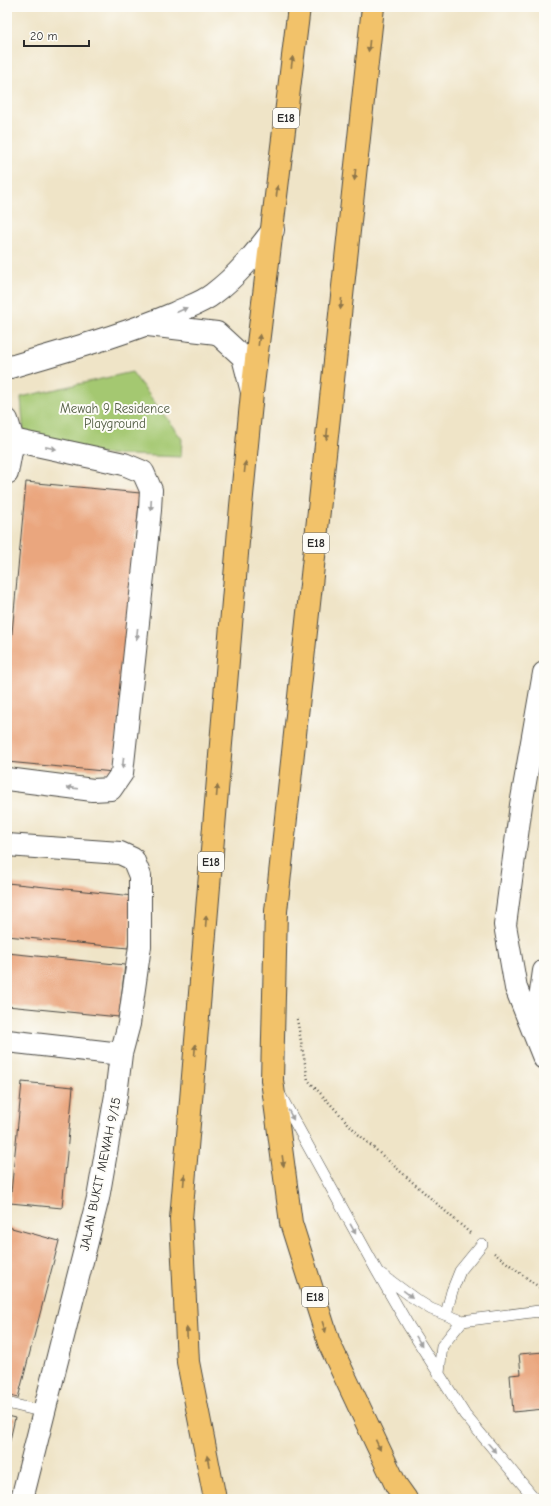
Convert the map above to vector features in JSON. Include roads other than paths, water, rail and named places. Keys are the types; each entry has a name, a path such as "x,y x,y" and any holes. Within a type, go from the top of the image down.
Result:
{"highway":[{"name":"E18","path":"215,1499 188,1362 181,1219 252,393 299,7"},
{"name":"E18","path":"373,7 276,911 272,1080 291,1223 329,1343 396,1485 406,1499"}],"street":[{"path":"7,368 147,325 212,295 238,274 251,260 272,230"},
{"path":"147,325 217,333 243,357 252,393"},
{"path":"7,473 10,430 124,464 143,472 151,490 150,518 122,773 111,788 93,790 7,780"},
{"path":"544,673 522,805 505,925 516,988 544,1058"},
{"name":"JALAN BUKIT MEWAH 9/15","path":"7,845 120,853 133,859 140,876 140,946 138,968 129,1024 121,1054 116,1094 98,1198 22,1499"},
{"path":"535,1034 544,971"},
{"path":"7,1041 121,1054"}],"lane":[{"path":"272,1080 408,1325 465,1415 535,1499"},
{"path":"446,1314 452,1290 460,1271 482,1244"},
{"path":"377,1271 431,1309 462,1321 539,1311 544,1315"},
{"path":"439,1373 442,1346 462,1321"},
{"path":"7,1403 44,1412"}],"park label":[{"name":"Mewah 9 Residence Playground","path":"115,416"}]}
